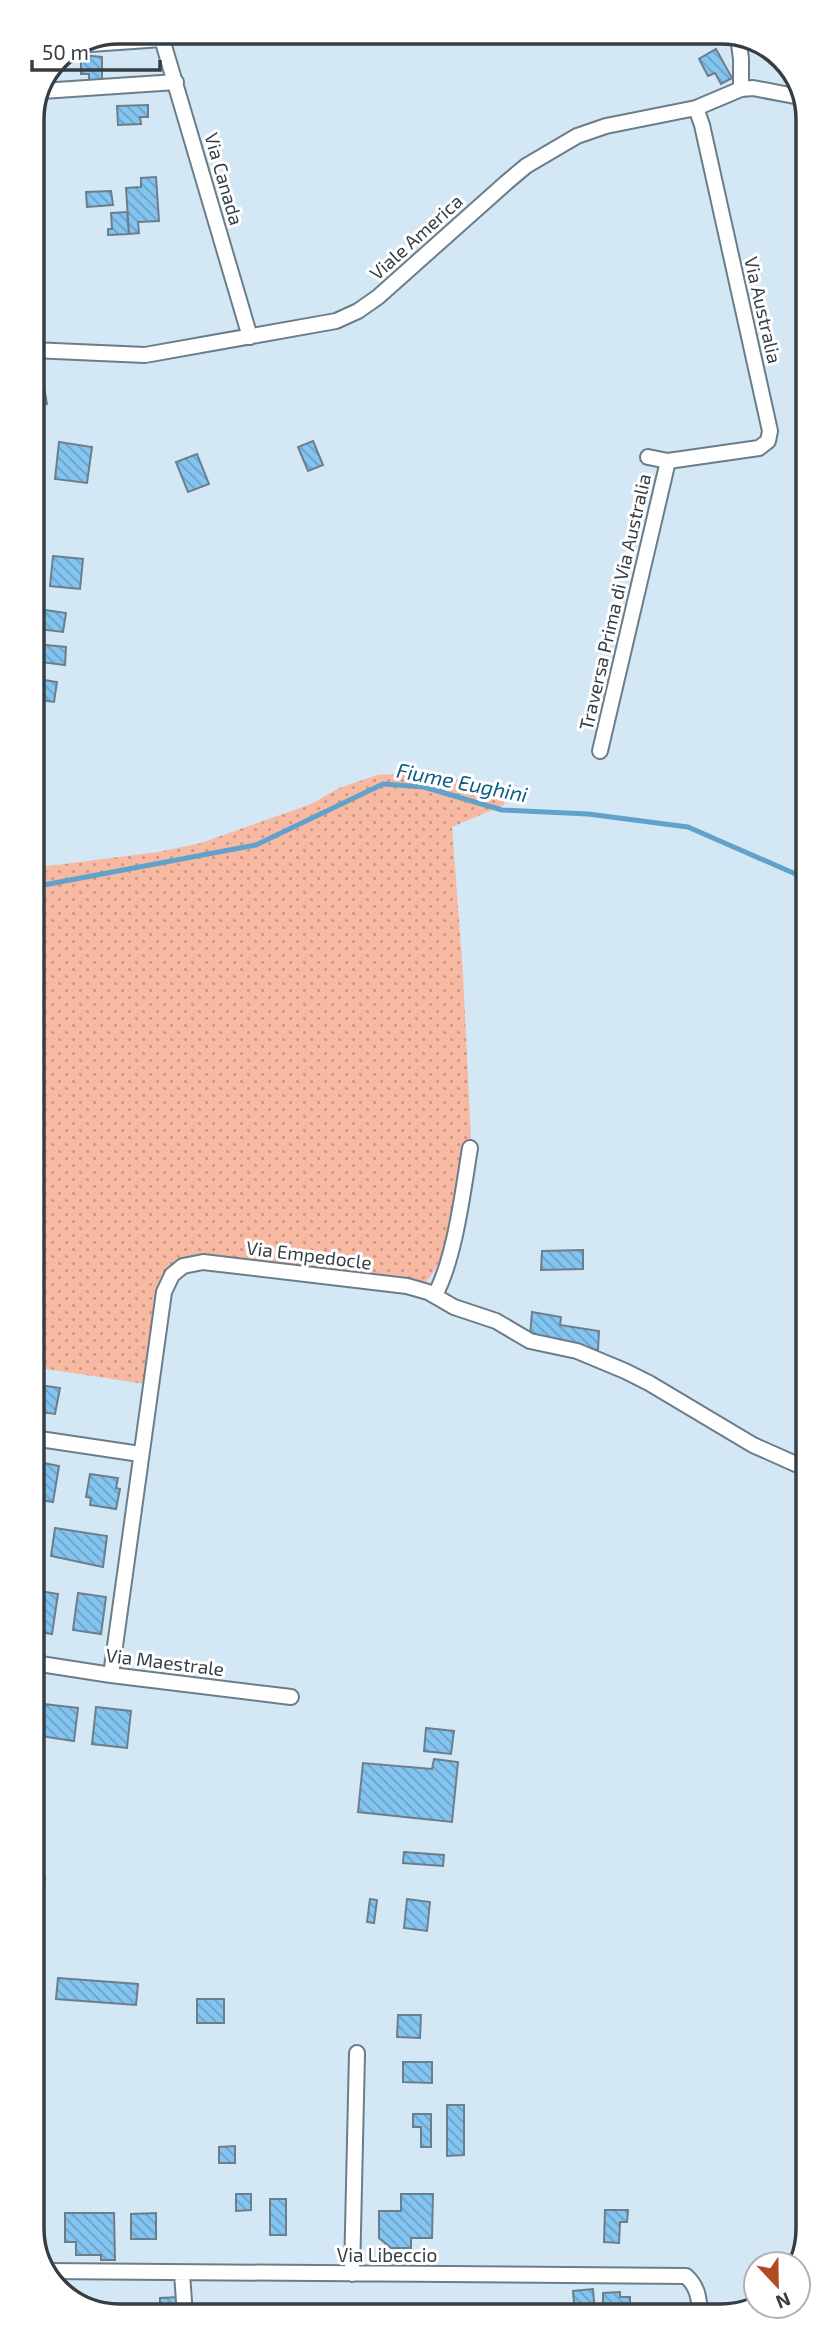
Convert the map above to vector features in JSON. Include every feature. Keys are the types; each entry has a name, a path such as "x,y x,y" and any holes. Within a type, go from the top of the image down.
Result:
{"street":[{"name":"Via Canada","path":"164,44 250,337"},
{"path":"739,46 741,89"},
{"path":"50,90 176,82"},
{"name":"Viale America","path":"44,351 145,355 336,321 358,311 378,297 526,166 577,136 695,108 741,89 753,88 793,96"},
{"name":"Via Australia","path":"648,457 668,461 759,448 768,441 770,431 702,125 695,108"},
{"name":"Traversa Prima di Via Australia","path":"600,751 668,461"},
{"path":"435,1295 442,1281 461,1205 470,1148"},
{"name":"Via Empedocle","path":"111,1675 164,1292 172,1275 183,1266 203,1262 225,1263 407,1286 435,1295 454,1307 496,1321 530,1341 577,1351 625,1371 753,1445 796,1464"},
{"path":"44,1440 140,1454"},
{"name":"Via Maestrale","path":"44,1665 291,1697"},
{"path":"352,2274 357,2053"},
{"name":"Via Libeccio","path":"56,2271 686,2276 698,2292 700,2304"},
{"path":"182,2273 184,2304"}],"shaded area":[{"path":"416,773 451,777 506,798 504,805 452,827 471,1139 464,1144 453,1218 442,1255 434,1271 424,1284 178,1262 145,1384 44,1369 44,867 158,852 201,843 311,804 339,788 377,775"}],"building":[{"path":"716,49 732,78 721,84 715,73 708,76 699,59"},
{"path":"81,55 102,57 102,80 89,80 89,74 81,74"},
{"path":"148,105 148,117 140,117 141,124 118,125 117,106"},
{"path":"156,177 159,221 138,222 139,233 129,234 126,188 141,187 141,178"},
{"path":"111,191 113,205 87,207 86,192"},
{"path":"127,212 129,234 108,235 108,229 112,229 111,213"},
{"path":"313,441 323,465 308,471 298,447"},
{"path":"59,442 92,447 87,483 55,479"},
{"path":"197,454 209,484 188,492 176,462"},
{"path":"53,556 83,559 80,589 50,586"},
{"path":"44,610 66,613 63,632 44,630"},
{"path":"44,645 66,647 65,665 44,662"},
{"path":"44,680 57,682 54,702 44,701"},
{"path":"583,1250 583,1269 541,1270 542,1251"},
{"path":"532,1312 561,1317 560,1325 599,1331 598,1350 530,1336"},
{"path":"44,1386 60,1388 55,1414 44,1412"},
{"path":"44,1463 59,1466 53,1502 44,1501"},
{"path":"90,1474 118,1478 116,1488 120,1489 116,1509 90,1505 91,1498 86,1497"},
{"path":"55,1528 107,1536 103,1567 51,1556"},
{"path":"44,1592 58,1594 52,1634 44,1633"},
{"path":"78,1593 106,1597 101,1634 73,1630"},
{"path":"44,1704 78,1708 74,1741 44,1737"},
{"path":"96,1707 131,1711 127,1748 92,1744"},
{"path":"426,1728 454,1731 451,1754 424,1751"},
{"path":"434,1759 458,1762 452,1822 358,1812 363,1763 432,1769"},
{"path":"404,1852 444,1855 443,1866 403,1863"},
{"path":"370,1899 377,1900 374,1923 367,1922"},
{"path":"407,1899 430,1902 427,1931 404,1928"},
{"path":"58,1978 138,1984 136,2005 56,1999"},
{"path":"197,1999 224,1999 224,2023 197,2023"},
{"path":"398,2015 421,2015 420,2038 397,2037"},
{"path":"403,2062 432,2062 432,2083 403,2082"},
{"path":"447,2105 464,2105 464,2155 447,2156"},
{"path":"413,2114 431,2114 431,2147 421,2147 421,2127 413,2127"},
{"path":"235,2146 235,2163 219,2163 219,2147"},
{"path":"236,2194 251,2194 251,2210 236,2211"},
{"path":"401,2194 433,2194 432,2238 411,2238 411,2248 391,2248 379,2238 379,2211 401,2211"},
{"path":"270,2199 286,2199 286,2235 270,2235"},
{"path":"605,2210 628,2210 627,2222 620,2222 619,2243 604,2242"},
{"path":"65,2213 114,2213 115,2260 101,2260 101,2255 76,2255 76,2242 65,2242"},
{"path":"156,2213 156,2239 131,2239 131,2214"},
{"path":"593,2289 594,2304 574,2304 573,2291"},
{"path":"620,2292 620,2297 630,2297 630,2304 603,2304 603,2293"},
{"path":"179,2297 179,2304 160,2304 160,2298"}],"waterway":[{"name":"Fiume Eughini","path":"44,885 256,845 383,784 424,787 502,810 588,814 688,827 796,874"}]}
